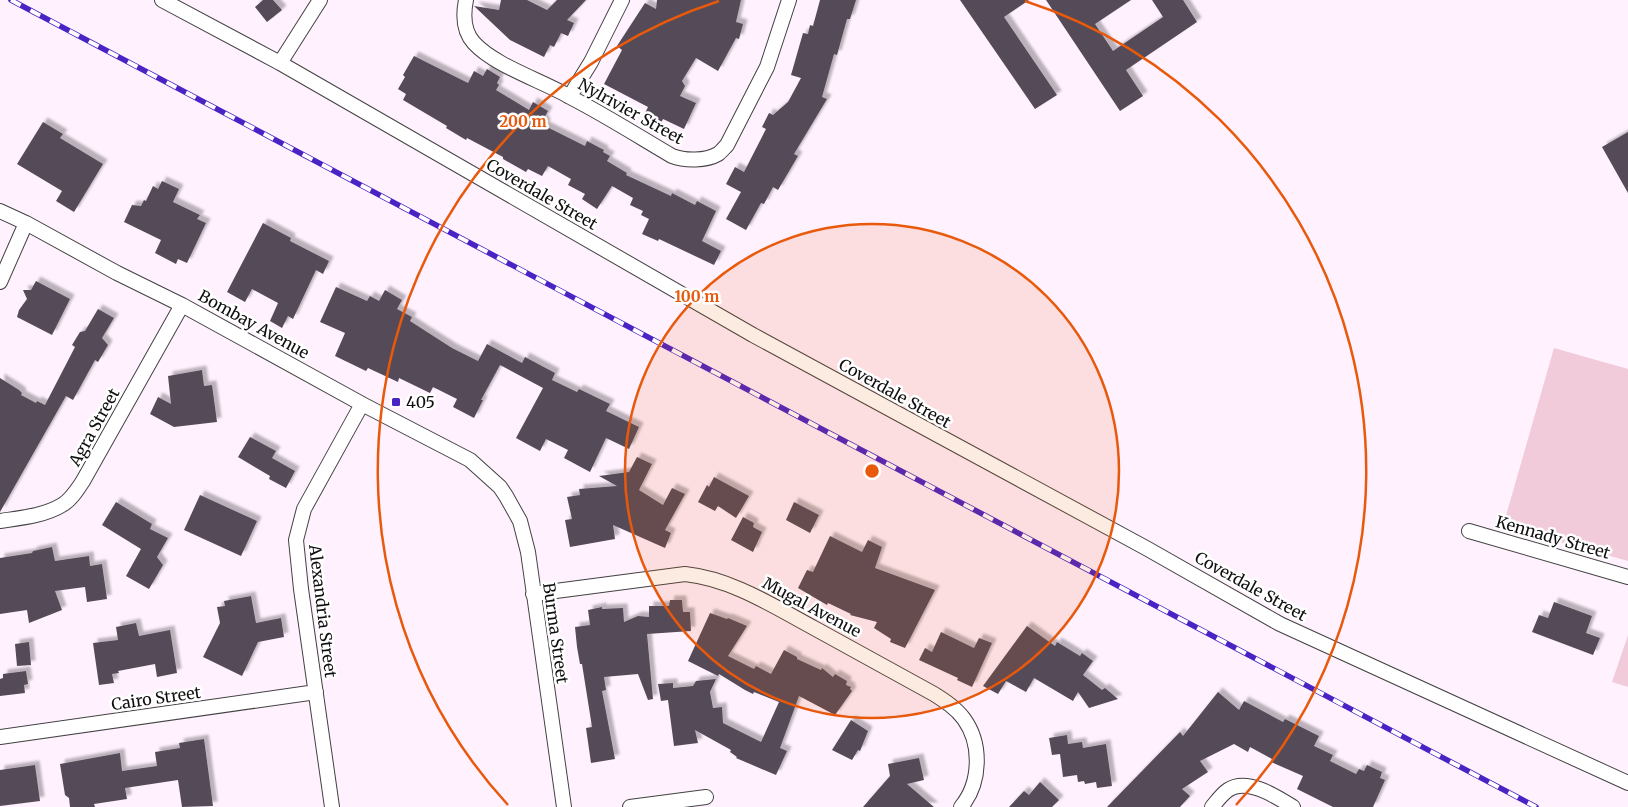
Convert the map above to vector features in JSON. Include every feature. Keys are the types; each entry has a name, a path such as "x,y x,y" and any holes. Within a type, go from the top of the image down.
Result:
{"street":[{"name":"Coverdale Street","path":"162,0 280,63 753,335 1146,548 1280,624 1628,783"},
{"path":"280,63 320,0"},
{"name":"Nylrivier Street","path":"466,0 464,13 466,30 477,46 502,62 570,96 678,158 701,158 719,154 727,145 767,68 789,0"},
{"path":"570,96 591,62 622,0"},
{"name":"Bombay Avenue","path":"0,210 117,273 182,305 362,404 460,455 477,465 487,475"},
{"path":"0,282 26,223"},
{"name":"Agra Street","path":"0,521 36,515 62,505 74,495 84,481 182,305"},
{"name":"Alexandria Street","path":"332,807 301,589 296,540 299,525 311,495 362,404"},
{"name":"Burma Street","path":"487,475 500,487 520,521 528,552 564,807"},
{"name":"Kennady Street","path":"1469,531 1628,577"},
{"name":"Mugal Avenue","path":"533,594 685,574 714,580 759,598 953,706 971,730 978,759 970,793 961,807"},
{"name":"Cairo Street","path":"0,737 316,692"},
{"path":"1212,807 1229,790 1236,787 1252,787 1275,796 1293,807"},
{"path":"630,807 706,797"}],"shaded area":[{"path":"1554,348 1628,369 1628,561 1503,526"},
{"path":"1628,635 1628,687 1612,682"}],"building":[{"path":"263,0 273,0 282,10 267,22 255,7"},
{"path":"501,0 527,0 547,10 557,0 586,0 567,20 574,23 568,36 561,33 554,47 550,45 544,57 510,40 474,6 499,10"},
{"path":"657,0 741,0 736,22 743,24 739,39 736,38 718,71 696,58 682,81 685,86 680,96 696,103 684,129 663,119 661,123 644,115 648,107 604,84 622,50 617,46 645,3 656,9"},
{"path":"820,0 856,0 850,19 847,19 837,55 834,54 822,97 827,99 794,154 798,156 778,190 773,187 764,204 761,203 746,230 726,219 741,192 726,184 735,167 744,172 766,129 762,127 769,113 773,115 788,102 801,78 791,75 803,33 808,34 810,25 813,26"},
{"path":"960,0 1029,0 1004,17 1057,95 1035,109"},
{"path":"1046,0 1131,0 1095,24 1113,51 1163,17 1152,0 1183,0 1197,22 1126,70 1143,96 1120,111"},
{"path":"414,56 468,83 474,71 483,76 487,69 500,77 496,90 529,110 533,102 548,111 543,120 546,122 545,126 585,146 587,141 604,150 603,152 610,156 607,161 627,173 626,175 671,196 672,193 695,205 697,201 716,211 702,241 721,251 714,265 659,239 658,241 642,234 649,219 641,215 643,211 630,205 633,198 612,186 597,209 582,199 585,194 568,185 571,179 548,166 542,176 528,169 526,172 503,159 503,157 467,138 466,140 446,128 447,126 403,100 406,94 398,89 405,77 403,75"},
{"path":"43,122 63,134 60,138 103,164 74,212 56,201 62,191 17,164"},
{"path":"1628,132 1628,193 1602,147"},
{"path":"162,181 179,189 173,202 200,215 197,219 206,223 187,263 178,259 176,264 155,253 161,240 124,222 132,205 141,206 144,200 146,201 153,186 158,189"},
{"path":"263,223 291,238 290,241 329,261 323,274 316,270 293,319 288,316 282,328 270,321 278,303 252,289 245,302 227,292"},
{"path":"36,281 70,299 52,335 17,317 19,310 27,299 23,290 31,290"},
{"path":"336,287 367,301 370,296 379,301 385,290 402,300 397,309 412,317 410,321 452,348 478,361 487,344 522,363 525,357 555,373 552,380 577,392 579,389 610,404 606,411 639,427 629,449 606,438 590,472 564,458 568,450 546,439 540,451 516,438 543,388 500,365 481,400 483,400 474,418 453,407 457,399 433,387 430,393 399,378 398,382 368,368 366,371 335,356 345,333 320,322"},
{"path":"98,309 114,318 102,338 108,345 98,362 95,360 73,400 66,396 0,512 0,378 19,390 22,393 21,395 36,403 37,401 45,405 75,347 72,345 80,332 85,331"},
{"path":"202,370 204,386 212,385 217,422 174,427 150,414 158,397 171,404 168,376"},
{"path":"250,437 276,451 272,458 295,471 286,488 269,479 270,476 238,457"},
{"path":"637,457 652,464 639,490 663,505 672,488 685,494 665,530 671,533 665,548 613,525 615,539 570,547 565,520 572,519 567,497 580,495 579,489 617,486 599,476 629,472"},
{"path":"714,477 749,496 736,518 718,506 715,511 698,502 707,485 709,487"},
{"path":"200,495 257,521 241,556 184,530"},
{"path":"116,502 152,524 150,529 168,538 157,557 163,565 149,589 126,576 141,549 102,525"},
{"path":"794,502 819,515 810,533 786,520"},
{"path":"743,517 754,523 753,527 762,532 753,552 731,540"},
{"path":"830,536 862,552 868,540 882,547 875,568 935,590 905,648 890,642 891,639 874,628 877,622 850,615 828,603 827,605 798,588 807,570 813,572"},
{"path":"52,547 55,561 89,556 90,566 102,564 107,599 87,602 85,587 55,591 62,610 29,623 27,610 0,614 0,558 32,553 33,551"},
{"path":"251,596 256,623 281,618 284,637 258,642 242,676 203,657 220,623 217,607 225,606 224,601"},
{"path":"670,600 682,600 683,612 690,612 691,631 647,634 653,699 648,700 638,674 604,677 606,690 602,691 615,759 591,763 586,728 592,727 575,627 590,625 588,610 602,607 602,609 623,608 624,622 638,616 649,617 649,606 669,606"},
{"path":"1554,602 1592,616 1586,633 1600,638 1593,655 1532,632 1539,615 1548,618"},
{"path":"710,613 747,626 728,656 754,669 756,666 771,674 784,650 797,657 797,659 821,670 822,668 833,677 835,674 847,681 846,685 851,687 852,691 835,715 799,696 780,748 787,751 776,775 736,758 730,752 731,750 695,730 698,743 674,746 668,700 661,701 658,684 673,683 673,688 693,686 696,681 716,679 710,692 713,708 722,707 723,723 761,742 779,702 754,692 753,694 719,674 718,676 688,661"},
{"path":"136,623 139,636 170,630 177,673 157,677 155,664 118,671 119,673 112,674 114,683 99,685 93,643 118,640 116,627"},
{"path":"1027,626 1055,646 1057,642 1080,656 1082,653 1093,661 1083,675 1102,690 1105,688 1118,699 1089,708 1078,692 1073,701 1034,678 1026,692 1006,681 998,694 983,686"},
{"path":"941,632 974,648 979,638 992,643 972,687 957,680 958,678 919,660 925,648 932,652"},
{"path":"29,642 31,665 17,666 15,644"},
{"path":"26,671 28,684 24,685 25,693 0,696 0,679 3,678 3,674"},
{"path":"1218,692 1239,710 1244,701 1283,722 1285,719 1319,736 1314,746 1333,755 1330,761 1356,774 1359,769 1364,771 1367,765 1382,772 1380,778 1385,780 1373,807 1333,807 1297,789 1303,776 1271,762 1272,759 1250,747 1248,752 1234,744 1200,761 1208,772 1182,789 1190,796 1180,807 1107,807 1180,732 1183,736"},
{"path":"851,720 868,731 860,751 858,750 852,760 832,750"},
{"path":"1067,735 1068,744 1082,742 1083,748 1106,744 1112,786 1097,788 1096,782 1085,784 1084,781 1078,782 1077,775 1063,777 1060,754 1052,755 1049,738"},
{"path":"204,739 213,806 182,807 178,780 125,788 127,799 94,804 95,807 70,807 69,798 65,795 60,764 120,753 122,771 157,766 155,752 180,748 179,743"},
{"path":"919,758 924,780 907,784 934,807 863,807 890,776 888,764"},
{"path":"35,765 40,801 0,806 0,770"},
{"path":"1040,782 1059,800 1052,807 1009,807 1024,791 1029,795"}],"railway":[{"path":"11,0 1536,807"}],"place":[{"name":"405","path":"396,402"}]}
